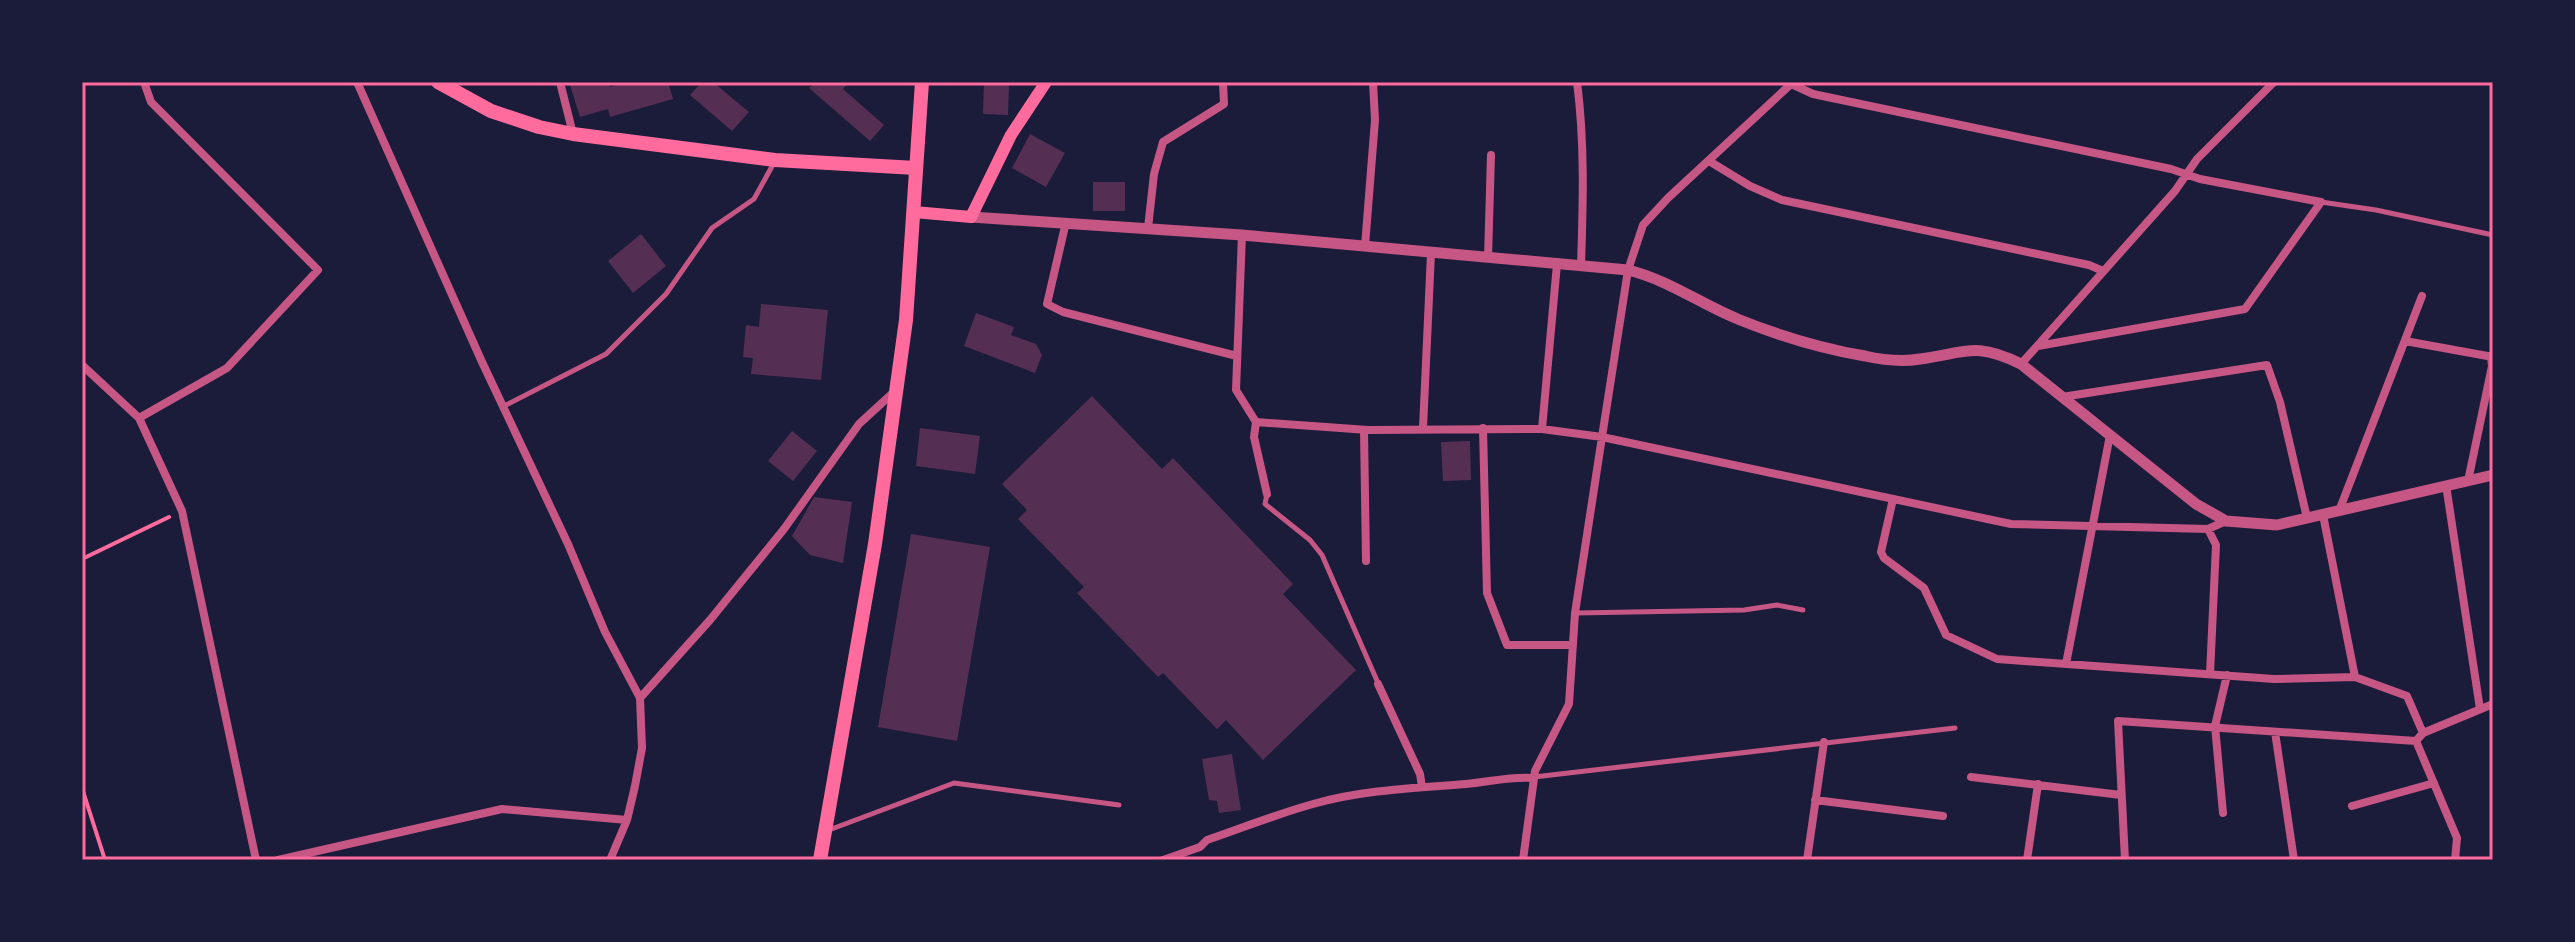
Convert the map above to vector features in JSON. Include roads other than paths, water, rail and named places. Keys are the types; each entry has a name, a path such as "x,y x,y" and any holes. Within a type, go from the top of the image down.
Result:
{"main road":[{"path":"438,82 491,111 539,127 573,134 775,160 916,168"},
{"path":"820,860 875,544 897,389 906,320 922,82"},
{"path":"914,212 971,217 1011,135 1046,82"}],"street":[{"path":"139,418 227,368 318,270 151,102 144,82"},
{"path":"357,82 605,632 640,698 642,748 627,820 610,860"},
{"path":"560,82 573,134"},
{"path":"1148,228 1154,174 1163,142 1224,104 1223,82"},
{"path":"1365,246 1375,120 1373,82"},
{"path":"1577,82 1585,178 1581,266"},
{"path":"2021,364 2175,191 2185,173 2274,82"},
{"path":"1523,860 1533,778 1569,704 1575,613 1628,270 1643,225 1668,198 1790,83 1813,94 2185,173 2200,179 2321,202 2245,309 2038,346"},
{"path":"1488,258 1491,155"},
{"path":"1709,161 1750,186 1782,200 2089,265 2103,271"},
{"path":"971,217 1242,235 1628,270 1677,288 1739,320 1791,338 1864,356 1898,361 1978,349 2001,354 2021,364 2196,504 2226,521 2277,525 2493,475"},
{"path":"1066,222 1047,304 1063,312 1237,356"},
{"path":"1242,235 1236,390 1256,422 1254,437 1267,494"},
{"path":"1423,428 1431,253"},
{"path":"1542,429 1557,264"},
{"path":"2339,511 2422,296"},
{"path":"2405,341 2492,356 2468,481"},
{"path":"82,365 139,418 182,511 256,860"},
{"path":"2062,397 2267,365 2280,402 2307,518"},
{"path":"640,698 710,620 784,529 859,424 897,389"},
{"path":"1256,422 1364,430 1542,429 1602,437 2011,524 2208,529 2226,521"},
{"path":"1483,428 1487,593 1507,645 1571,645"},
{"path":"1364,430 1366,561"},
{"path":"2066,664 2110,435"},
{"path":"2446,485 2480,709"},
{"path":"1893,499 1881,552 1884,558 1924,588 1946,635 1997,659 2274,679 2355,677 2407,696 2423,733"},
{"path":"2323,515 2355,677"},
{"path":"2208,529 2216,545 2210,674"},
{"path":"2223,813 2215,726 2227,675"},
{"path":"1378,684 1420,774 1422,787"},
{"path":"2416,741 2423,733 2493,704"},
{"path":"2125,860 2118,721 2416,741"},
{"path":"2275,732 2294,860"},
{"path":"2416,741 2457,838 2455,860"},
{"path":"1807,860 1824,742"},
{"path":"1163,860 1200,847 1207,840 1312,804 1339,798 1519,777 1533,778"},
{"path":"1971,777 2121,795"},
{"path":"2352,806 2434,783"},
{"path":"2027,860 2038,784"},
{"path":"1815,800 1943,816"},
{"path":"278,860 502,809 627,820"}],"lane":[{"path":"504,406 606,354 666,294 712,228 754,199 775,160"},
{"path":"2321,202 2376,210 2493,235"},
{"path":"1267,494 1265,504 1310,540 1322,555 1378,684"},
{"path":"1575,613 1744,610 1777,605 1803,610"},
{"path":"1533,778 1955,728"},
{"path":"825,832 954,783 1119,805"}]}
